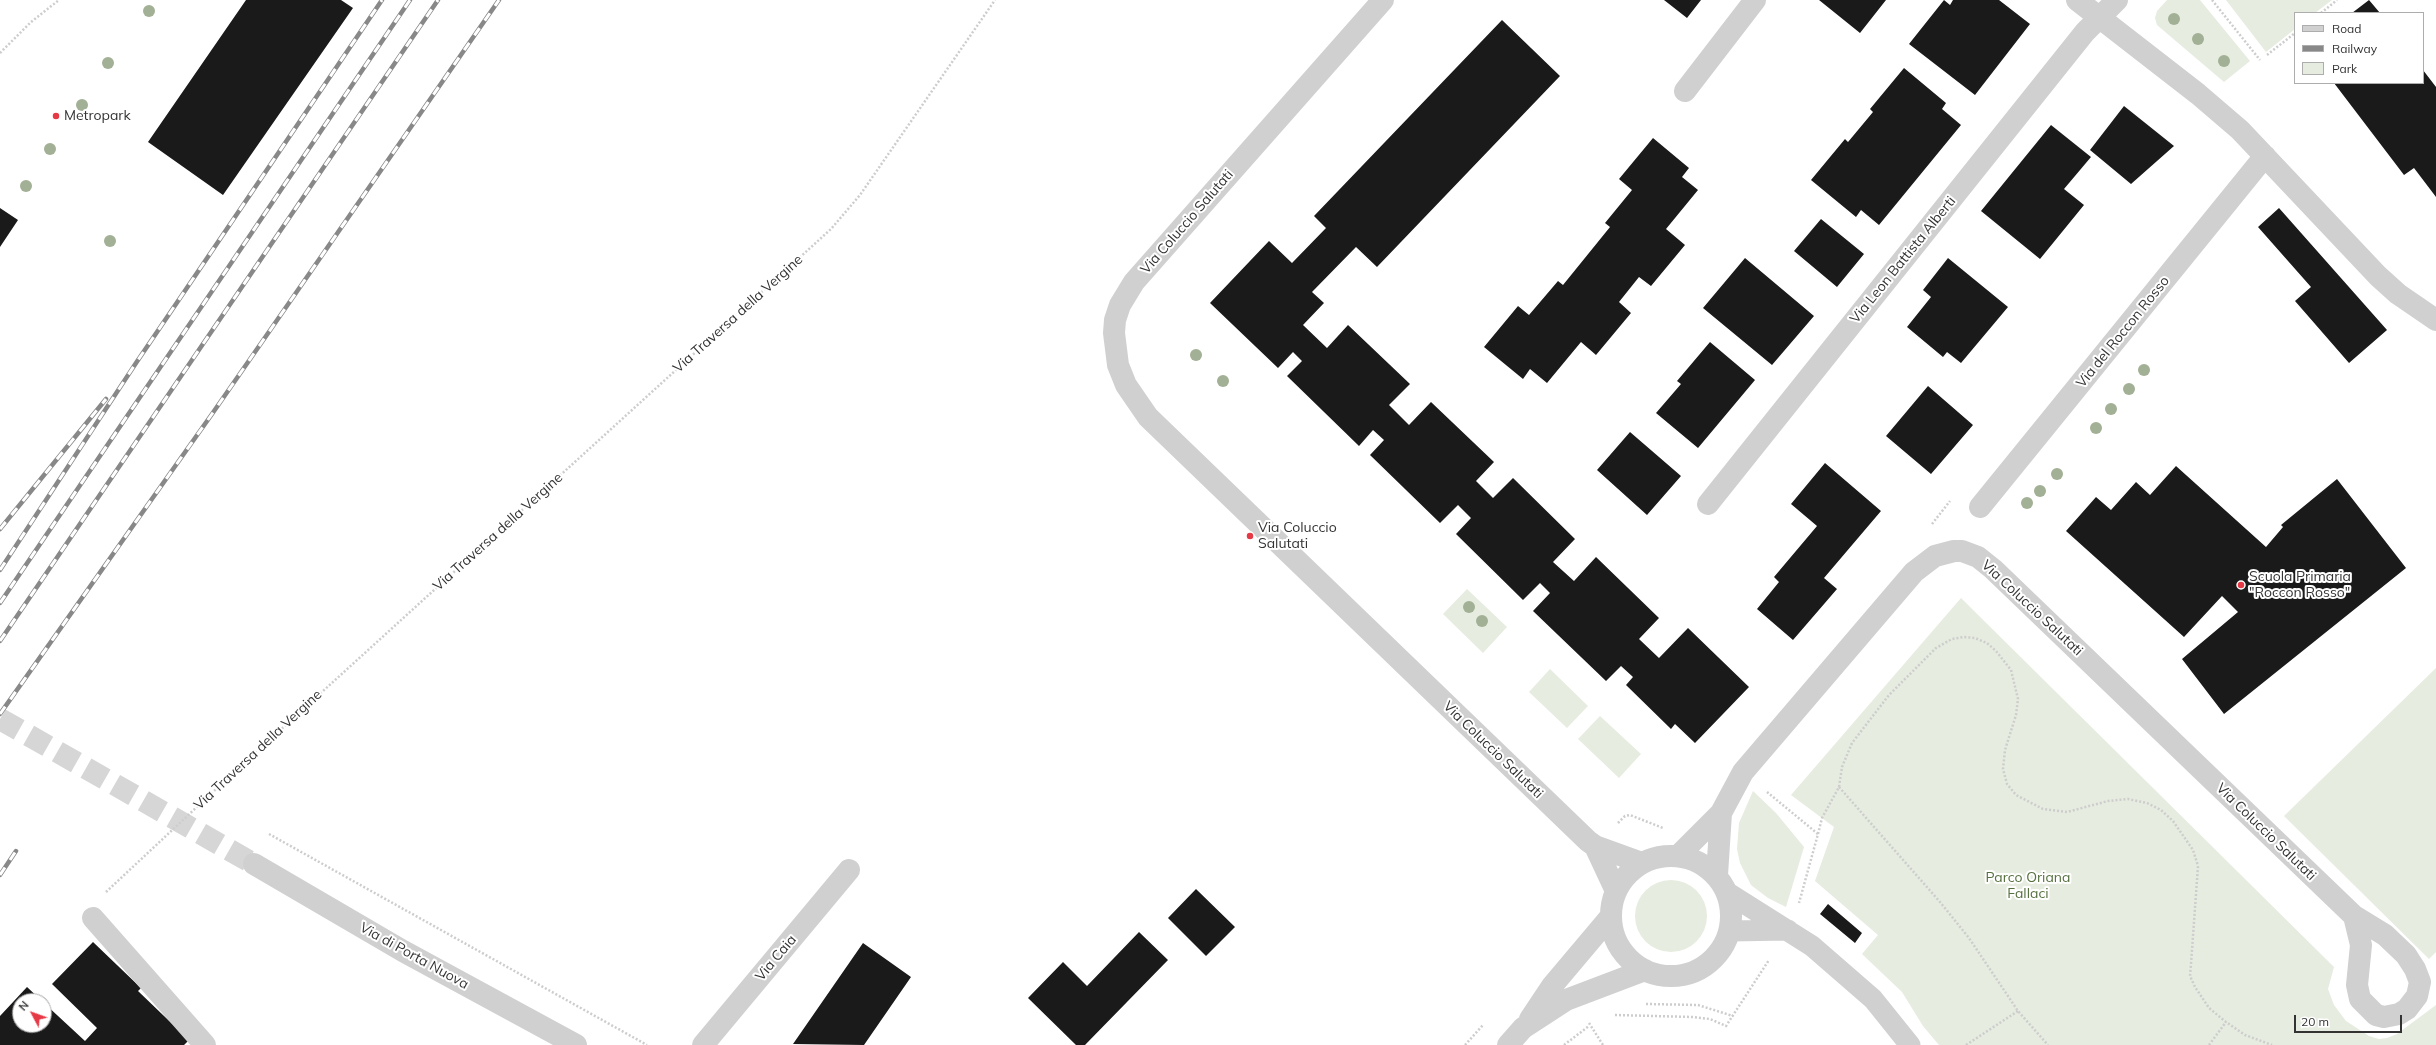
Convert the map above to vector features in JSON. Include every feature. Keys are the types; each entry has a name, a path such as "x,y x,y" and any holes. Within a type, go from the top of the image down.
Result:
{"street":[{"name":"Via Coluccio Salutati","path":"1383,0 1134,282 1120,305 1115,320 1114,333 1118,365 1126,385 1136,402 1158,427 1595,846"},
{"path":"1685,91 1755,0"},
{"path":"2077,0 2198,94 2265,156 2378,276 2404,299 2436,320"},
{"name":"Via Leon Battista Alberti","path":"1708,504 2099,17 2117,0"},
{"name":"Via del Roccon Rosso","path":"1980,507 2265,156"},
{"name":"Via Coluccio Salutati","path":"1722,884 1721,813 1743,772 1914,572 1934,556 1954,551 1962,551 1978,557 1992,569 2354,916"},
{"path":"1679,856 1721,813"},
{"path":"1595,846 1642,863"},
{"path":"1595,846 1616,891"},
{"path":"1666,855 1679,856 1700,862 1722,884 1732,912 1730,931 1718,953 1703,967 1694,972 1664,976 1644,970 1635,964 1620,948 1615,938 1611,916 1616,891 1622,880 1642,863 1666,855"},
{"name":"Via di Porta Nuova","path":"254,864 403,951 576,1045"},
{"name":"Via Caia","path":"703,1045 849,870"},
{"path":"1508,1045 1523,1028 1552,986 1611,916"},
{"path":"93,918 205,1045"},
{"path":"1523,1028 1566,1000 1644,970"}],"lane":[{"path":"1722,884 1812,946 1857,984 1873,999 1910,1045"},
{"path":"1730,931 1788,930"}],"path":[{"path":"0,54 31,22 59,0"},
{"name":"Via Traversa della Vergine","path":"93,918 97,902 108,889 831,229 860,195 994,0"},
{"path":"2212,0 2260,60"},
{"path":"2322,12 2337,0"},
{"path":"2267,55 2294,34"},
{"path":"1610,1016 1693,1016 1710,1019 1726,1026 1788,930 1800,898 1822,818 1839,787 1842,767 1852,743 1889,695 1916,665 1936,648 1952,639 1964,636 1975,638 1987,643 2004,661 2016,685 2018,699 2016,715 2005,750 2003,769 2007,784 2016,795 2043,809 2067,812 2108,801 2128,799 2147,802 2161,810 2173,821 2193,850 2198,866 2190,976 2201,998 2226,1022 2245,1035 2272,1045"},
{"path":"1743,772 1818,834"},
{"path":"1839,787 1940,902 1969,938 2018,1011 2048,1045"},
{"path":"1617,824 1625,816 1630,815 1666,829"},
{"path":"269,834 647,1045"},
{"path":"1644,1004 1698,1005 1733,1016"},
{"path":"1966,1045 2018,1011"},
{"path":"1465,1045 1486,1021"},
{"path":"1564,1045 1594,1022"},
{"path":"2210,1045 2226,1022"},
{"path":"1590,1025 1603,1045"}],"green space":[{"path":"2167,0 2200,0 2250,61 2224,82 2157,25 2155,18 2157,11"},
{"path":"2226,0 2332,0 2316,12 2294,12 2294,30 2266,52"},
{"path":"1467,589 1507,627 1483,653 1443,614"},
{"name":"Parco Oriana Fallaci","path":"1961,598 2334,967 2328,989 2334,1005 2346,1021 2369,1036 2379,1039 2387,1038 2397,1034 2436,1005 2436,1045 1939,1045 1923,1026 1902,992 1862,954 1878,935 1815,881 1834,827 1791,795"},
{"path":"2436,668 2436,952 2429,959 2284,816"},
{"path":"1550,669 1588,706 1567,728 1529,692"},
{"path":"1600,716 1641,754 1619,778 1578,739"},
{"path":"1753,791 1776,813 1804,847 1786,907 1768,898 1751,885 1740,863 1737,849 1739,823"},
{"path":"1671,880 1685,883 1697,890 1704,902 1707,916 1704,930 1697,942 1685,949 1671,952 1657,949 1645,942 1638,930 1635,916 1638,902 1645,890 1657,883"}],"building":[{"path":"246,0 341,0 353,8 223,195 148,142"},
{"path":"1664,0 1701,0 1687,18"},
{"path":"1819,0 1886,0 1860,33"},
{"path":"1944,0 1950,5 1953,0 1999,0 2030,24 1975,95 1909,44"},
{"path":"2369,0 2379,12 2353,12"},
{"path":"1502,20 1560,76 1377,267 1356,247 1312,292 1324,303 1303,325 1327,348 1348,325 1410,384 1389,405 1409,425 1431,402 1494,462 1476,481 1493,498 1513,478 1575,539 1553,562 1574,581 1596,557 1659,618 1639,639 1659,658 1688,628 1749,687 1695,743 1675,724 1671,729 1626,685 1633,677 1621,666 1606,681 1533,611 1550,593 1540,583 1523,600 1456,534 1471,518 1458,505 1440,523 1370,455 1384,440 1373,430 1359,446 1287,376 1302,361 1293,352 1278,368 1210,303 1269,241 1292,263 1326,228 1314,216"},
{"path":"1904,68 1946,103 1942,109 1961,125 1879,225 1861,210 1856,217 1811,180 1845,139 1848,142 1873,112 1870,109"},
{"path":"2424,71 2436,87 2436,197 2414,168 2404,175 2335,84 2424,84"},
{"path":"2124,106 2174,146 2131,184 2090,150"},
{"path":"2051,125 2091,157 2064,189 2084,205 2040,259 1981,211"},
{"path":"1653,138 1689,168 1682,177 1698,190 1666,229 1685,245 1651,286 1639,277 1619,302 1631,313 1596,355 1581,342 1547,383 1530,369 1523,379 1484,347 1518,306 1529,315 1558,281 1563,285 1610,227 1605,223 1632,190 1619,179"},
{"path":"0,208 18,220 0,247"},
{"path":"2279,208 2387,330 2349,363 2295,301 2311,287 2258,227"},
{"path":"1821,219 1864,254 1837,287 1794,251"},
{"path":"1745,258 1814,316 1772,365 1703,308"},
{"path":"1948,258 2008,307 1961,363 1947,352 1943,357 1907,327 1931,297 1923,290"},
{"path":"1710,342 1755,380 1698,448 1656,413 1681,384 1677,381"},
{"path":"1928,386 1973,425 1931,474 1886,436"},
{"path":"1630,432 1681,476 1647,515 1597,470"},
{"path":"1825,463 1881,511 1824,578 1837,589 1793,640 1757,609 1779,582 1774,577 1817,526 1791,504"},
{"path":"2176,466 2266,547 2283,527 2281,525 2337,479 2406,568 2224,714 2182,659 2238,612 2222,596 2184,637 2066,531 2096,497 2111,510 2136,482 2150,495"},
{"path":"1196,889 1235,927 1206,956 1168,918"},
{"path":"1828,904 1862,933 1855,943 1820,914"},
{"path":"1139,932 1168,960 1085,1045 1076,1045 1028,998 1063,962 1087,986"},
{"path":"93,942 141,988 138,991 189,1040 184,1045 0,1045 0,1016 12,1003 12,1033 52,1033 52,1010 85,1041 97,1028 52,984"},
{"path":"863,943 911,977 864,1045 793,1044"},
{"path":"27,987 33,993 21,993"}],"tunnel":[{"path":"0,719 254,864"}],"railway":[{"path":"0,570 136,363 382,0"},
{"path":"0,603 410,0"},
{"path":"0,641 438,0"},
{"path":"0,714 212,414 499,0"},
{"path":"0,529 106,399"},
{"path":"0,875 16,851"}],"place":[{"name":"Metropark","path":"56,116"},
{"name":"Via Coluccio Salutati","path":"1250,536"},
{"name":"Scuola Primaria \"Roccon Rosso\"","path":"2241,585"}]}
